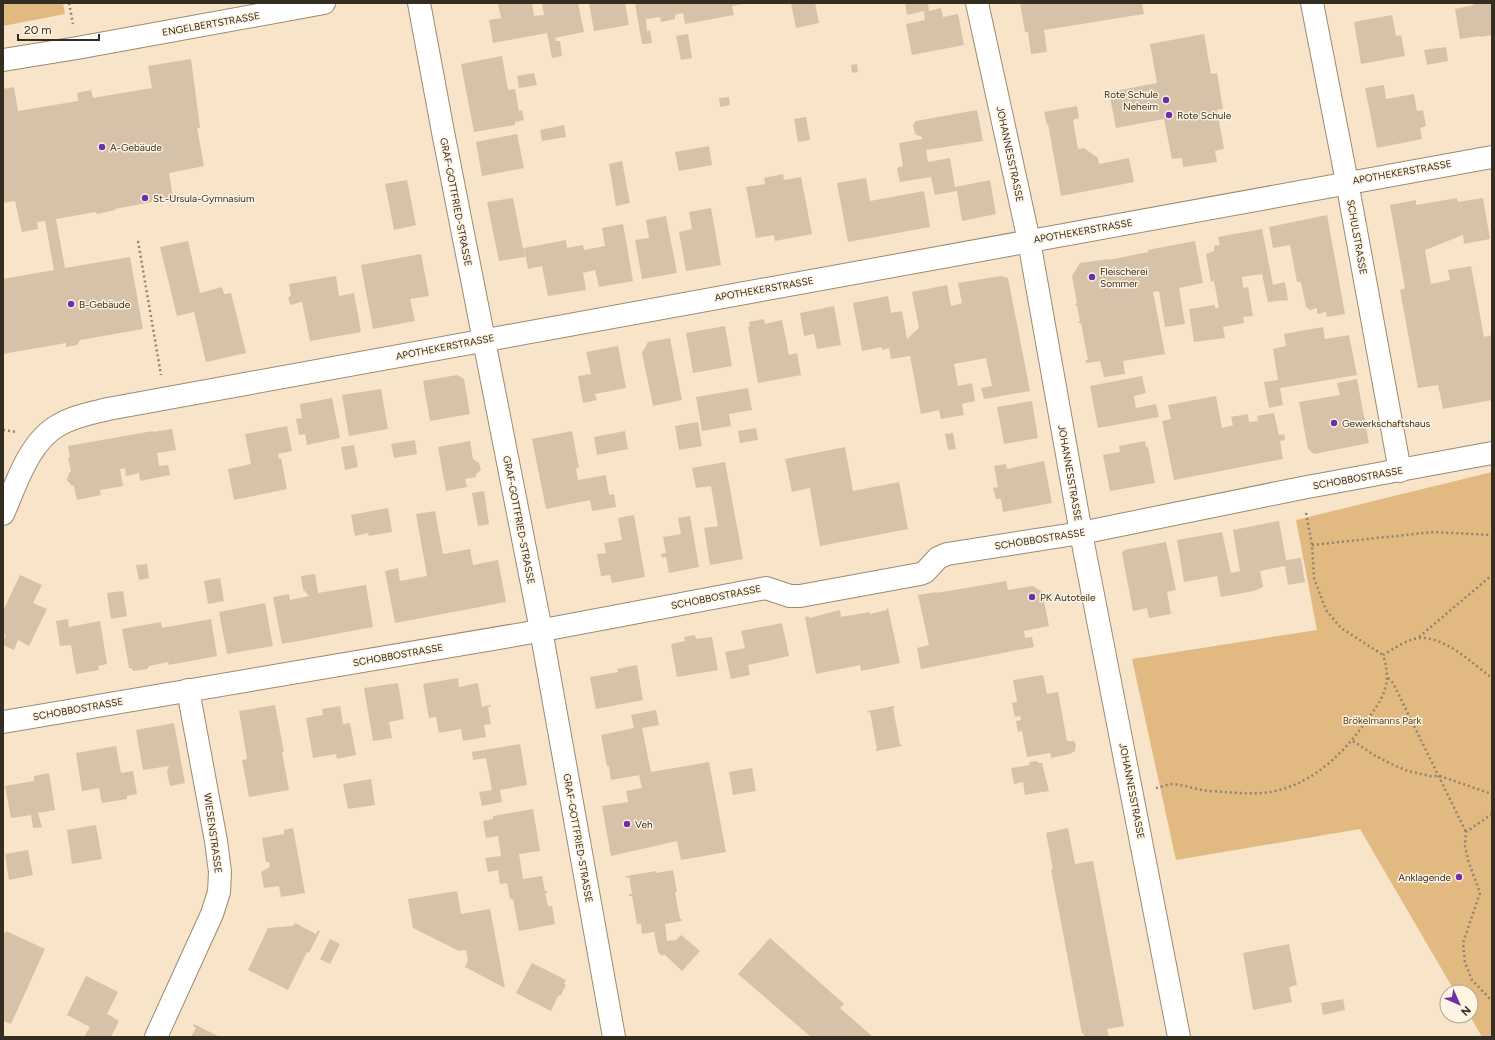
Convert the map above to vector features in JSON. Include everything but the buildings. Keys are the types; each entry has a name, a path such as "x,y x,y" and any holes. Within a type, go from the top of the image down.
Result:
{"street":[{"name":"ENGELBERTSTRASSE","path":"3,60 324,3"},
{"name":"GRAF-GOTTFRIED-STRASSE","path":"419,3 540,630 614,1037"},
{"name":"JOHANNESSTRASSE","path":"977,3 1028,241 1081,533 1133,794 1179,1037"},
{"name":"SCHULSTRASSE","path":"1312,3 1347,182 1400,471"},
{"name":"APOTHEKERSTRASSE","path":"3,514 33,449 42,437 57,425 72,418 108,408 167,399 483,339 1492,156"},
{"name":"SCHOBBOSTRASSE","path":"3,722 540,630 766,588 790,596 808,595 920,574 925,572 938,558 947,554 1081,533 1302,488 1492,453"},
{"name":"WIESENSTRASSE","path":"156,1037 212,914 219,892 220,872 216,841 188,690"}],"path":[{"path":"69,3 74,29"},
{"path":"138,241 167,399"},
{"path":"1133,794 1172,784 1207,791 1233,793 1263,793 1288,787 1312,776 1336,758 1353,741 1375,709 1386,689 1387,668 1383,655 1341,628 1326,610 1314,578 1312,545 1302,488"},
{"path":"1312,545 1432,532 1492,535"},
{"path":"1383,655 1400,645 1419,638 1492,576"},
{"path":"1419,638 1435,641 1454,649 1492,678"},
{"path":"1387,678 1393,683 1440,776 1466,832 1465,846 1468,860 1480,893 1463,943 1465,964 1472,980 1492,1001"},
{"path":"1353,741 1374,755 1408,771 1430,776 1440,776 1492,794"},
{"path":"1466,832 1492,814"}],"green space":[{"path":"3,3 63,3 65,14 3,26"},
{"name":"Brökelmanns Park","path":"1492,472 1492,1037 1482,1037 1475,1024 1479,1024 1479,984 1450,984 1360,829 1176,860 1132,659 1317,630 1296,520"}],"place":[{"name":"Rote Schule Neheim","path":"1166,100"},
{"name":"Rote Schule","path":"1169,115"},
{"name":"A-Gebäude","path":"102,147"},
{"name":"St.-Ursula-Gymnasium","path":"145,198"},
{"name":"Fleischerei Sommer","path":"1092,277"},
{"name":"B-Gebäude","path":"71,304"},
{"name":"Gewerkschaftshaus","path":"1334,423"},
{"name":"PK Autoteile","path":"1032,597"},
{"name":"Veh","path":"627,824"},
{"name":"Anklagende","path":"1459,877"}]}
